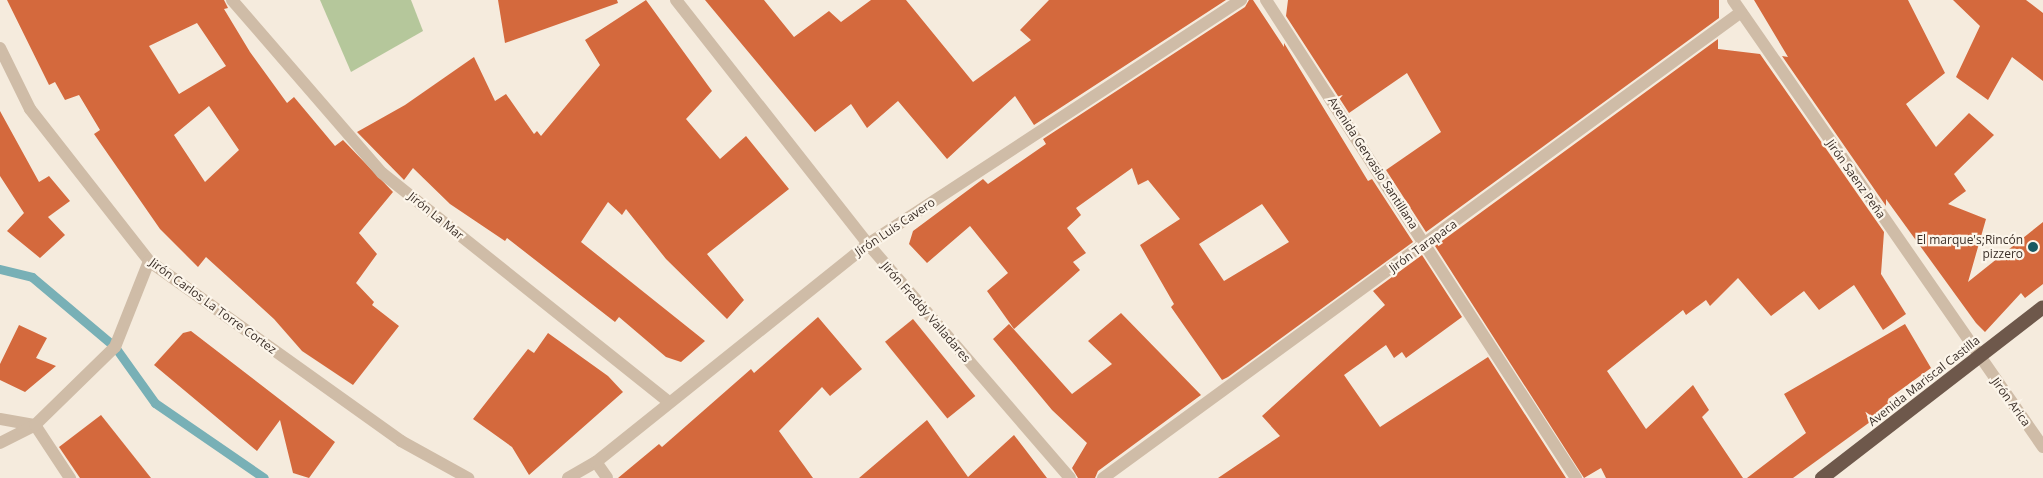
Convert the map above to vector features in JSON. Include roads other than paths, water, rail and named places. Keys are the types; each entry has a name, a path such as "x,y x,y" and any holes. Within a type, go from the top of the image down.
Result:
{"highway":[{"name":"Avenida Mariscal Castilla","path":"1822,478 2043,307"}],"street":[{"name":"Jirón La Mar","path":"232,0 382,173 669,402"},
{"name":"Jirón Freddy Valladares","path":"676,0 868,244 1070,478"},
{"name":"Jirón Luis Cavero","path":"568,478 596,462 868,244 1241,0"},
{"name":"Avenida Gervasio Santillana","path":"1266,0 1576,478"},
{"name":"Jirón Saenz Peña","path":"1733,0 1979,358"},
{"name":"Jirón Tarapaca","path":"1103,478 1742,12"},
{"name":"Jirón Carlos La Torre Cortez","path":"0,48 30,109 149,261 401,441 468,478"},
{"path":"0,443 35,425 115,347 149,261"},
{"name":"Jirón Arica","path":"1979,358 2043,447"},
{"path":"0,419 35,425 70,478"},
{"path":"596,462 608,478"}],"waterway":[{"path":"0,269 32,277 115,347 155,403 264,478"}],"place":[{"name":"El marque's;Rincón pizzero","path":"2033,247"}]}
